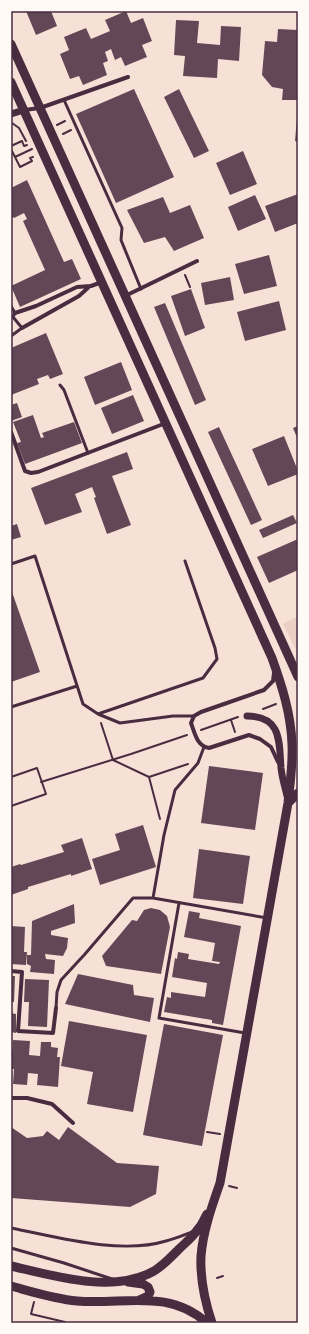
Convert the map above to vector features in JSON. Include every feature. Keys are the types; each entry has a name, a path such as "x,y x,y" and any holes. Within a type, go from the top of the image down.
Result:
{"main road":[{"path":"11,44 298,677"},
{"path":"11,82 272,659 294,721 288,803 220,1183 212,1206 201,1256 203,1285 212,1323"},
{"path":"288,803 298,793"},
{"path":"11,1266 67,1279 102,1282 131,1279 153,1271 163,1265 198,1230 212,1206"},
{"path":"119,1281 143,1284 148,1287 150,1292 148,1296 137,1300"},
{"path":"11,1286 62,1299 95,1302 137,1300 160,1301 180,1305 190,1310 207,1323"}],"street":[{"path":"11,114 24,110 40,108 128,77"},
{"path":"125,296 197,261"},
{"path":"13,316 77,287 91,286 102,282"},
{"path":"22,328 79,296 91,286"},
{"path":"11,432 25,471 31,473 38,472 166,423"},
{"path":"272,659 274,672 273,681 264,690 201,712 194,716 191,723 197,741 204,747 209,748 249,735 260,739 271,747 281,769"},
{"path":"247,716 264,718 279,736 281,748 281,769 288,803"},
{"path":"11,971 22,972 18,1031 53,1033 56,1008"},
{"path":"11,1098 27,1098 52,1104 73,1123"}],"lane":[{"path":"64,100 122,228 121,240 141,289"},
{"path":"11,306 13,316 22,328 11,336"},
{"path":"60,385 64,390 88,453"},
{"path":"11,564 35,556 83,704 98,714 120,723 173,716 194,716"},
{"path":"98,714 204,678 217,659 216,648 185,561"},
{"path":"11,708 77,686"},
{"path":"153,898 164,834 175,790 198,763 204,747"},
{"path":"56,1008 57,992 61,980 133,898 153,898 267,918"},
{"path":"179,903 159,1018 247,1034"},
{"path":"11,1228 85,1243 120,1246 166,1242 198,1230"},
{"path":"11,1248 119,1281"}],"path":[{"path":"52,128 65,120 74,136"},
{"path":"11,146 22,141 26,146"},
{"path":"11,149 20,167 32,161 32,158"},
{"path":"182,268 190,287"},
{"path":"261,710 283,702"},
{"path":"98,714 113,760 149,777 192,763"},
{"path":"196,732 239,717"},
{"path":"41,782 113,760 188,734"},
{"path":"11,777 37,768 46,794 11,806"},
{"path":"149,777 164,834"},
{"path":"217,1278 223,1276"},
{"path":"34,1302 31,1314 65,1323"}],"shaded area":[{"path":"298,616 298,654 283,624"}],"building":[{"path":"26,11 51,11 57,26 36,35"},
{"path":"126,11 131,23 143,18 152,41 142,45 147,57 125,66 121,57 115,60 111,49 105,52 108,61 103,63 107,75 83,85 79,76 70,79 60,54 69,50 64,37 86,28 91,39 110,31 105,20"},
{"path":"176,20 199,21 197,43 220,45 221,26 241,27 239,61 218,59 217,78 183,76 185,56 174,55"},
{"path":"278,29 298,30 298,100 282,100 283,89 272,87 262,75 265,41 277,42"},
{"path":"134,89 174,177 116,203 76,114"},
{"path":"179,89 209,151 194,158 164,97"},
{"path":"297,118 298,119 298,142 295,141"},
{"path":"243,151 257,184 230,195 216,163"},
{"path":"27,180 64,262 72,259 81,279 20,307 11,286 45,270 23,221 27,219 24,213 11,218 11,188"},
{"path":"298,194 298,223 275,232 265,206"},
{"path":"255,195 266,219 238,231 228,207"},
{"path":"163,197 170,213 190,205 204,238 174,251 165,237 144,243 127,210"},
{"path":"269,255 277,286 244,294 235,264"},
{"path":"230,277 234,300 205,305 201,283"},
{"path":"191,289 205,328 185,336 171,296"},
{"path":"279,301 286,330 245,341 237,312"},
{"path":"165,303 206,400 195,405 154,307"},
{"path":"46,333 63,374 50,379 48,375 37,379 39,384 11,395 11,348"},
{"path":"121,362 132,390 95,405 84,377"},
{"path":"133,395 144,421 112,434 101,408"},
{"path":"17,403 22,417 11,421 11,405"},
{"path":"33,415 41,438 44,437 42,433 74,422 82,443 25,464 17,443 21,442 13,422"},
{"path":"298,426 298,440 293,428"},
{"path":"219,427 262,520 251,525 208,432"},
{"path":"284,436 298,474 268,486 252,449"},
{"path":"127,452 133,469 112,476 131,525 107,534 94,498 96,497 92,487 75,494 82,512 45,525 31,488"},
{"path":"293,515 297,523 263,538 259,530"},
{"path":"17,524 21,537 11,540 11,526"},
{"path":"298,539 298,570 269,583 257,557"},
{"path":"11,589 40,672 11,682"},
{"path":"209,766 263,773 255,830 201,823"},
{"path":"143,825 156,867 100,885 92,859 120,850 115,834"},
{"path":"82,838 92,869 28,887 28,889 11,895 11,867 64,852 61,845"},
{"path":"199,849 250,856 243,904 193,898"},
{"path":"74,904 75,923 51,931 51,935 68,938 67,948 63,956 45,954 46,959 55,960 54,974 30,972 31,966 27,964 27,955 31,955 32,921"},
{"path":"151,908 160,910 167,916 170,927 161,974 106,966 102,956 132,920 137,921 144,910"},
{"path":"189,911 200,913 199,918 241,926 223,1025 212,1023 212,1020 164,1012 167,997 171,998 171,992 205,997 207,983 172,977 175,958 177,959 178,952 189,954 188,959 219,964 220,962 212,961 215,943 184,937"},
{"path":"11,926 25,927 24,952 27,952 26,965 11,964"},
{"path":"78,974 133,985 134,995 154,998 150,1022 65,1004"},
{"path":"11,976 15,976 14,1002 11,1002"},
{"path":"25,979 49,980 47,1027 28,1026 29,1002 24,1002"},
{"path":"11,1013 16,1014 16,1033 11,1032"},
{"path":"69,1021 147,1035 133,1112 87,1104 93,1072 61,1066"},
{"path":"164,1024 223,1035 202,1146 143,1135"},
{"path":"13,1040 30,1041 29,1055 40,1056 41,1042 51,1042 51,1047 58,1048 57,1057 60,1057 58,1087 37,1085 38,1074 28,1073 27,1085 13,1084 14,1069 11,1069 11,1053"},
{"path":"11,1127 27,1138 43,1136 47,1131 59,1140 68,1127 117,1163 159,1166 156,1194 130,1207 11,1198"}]}
